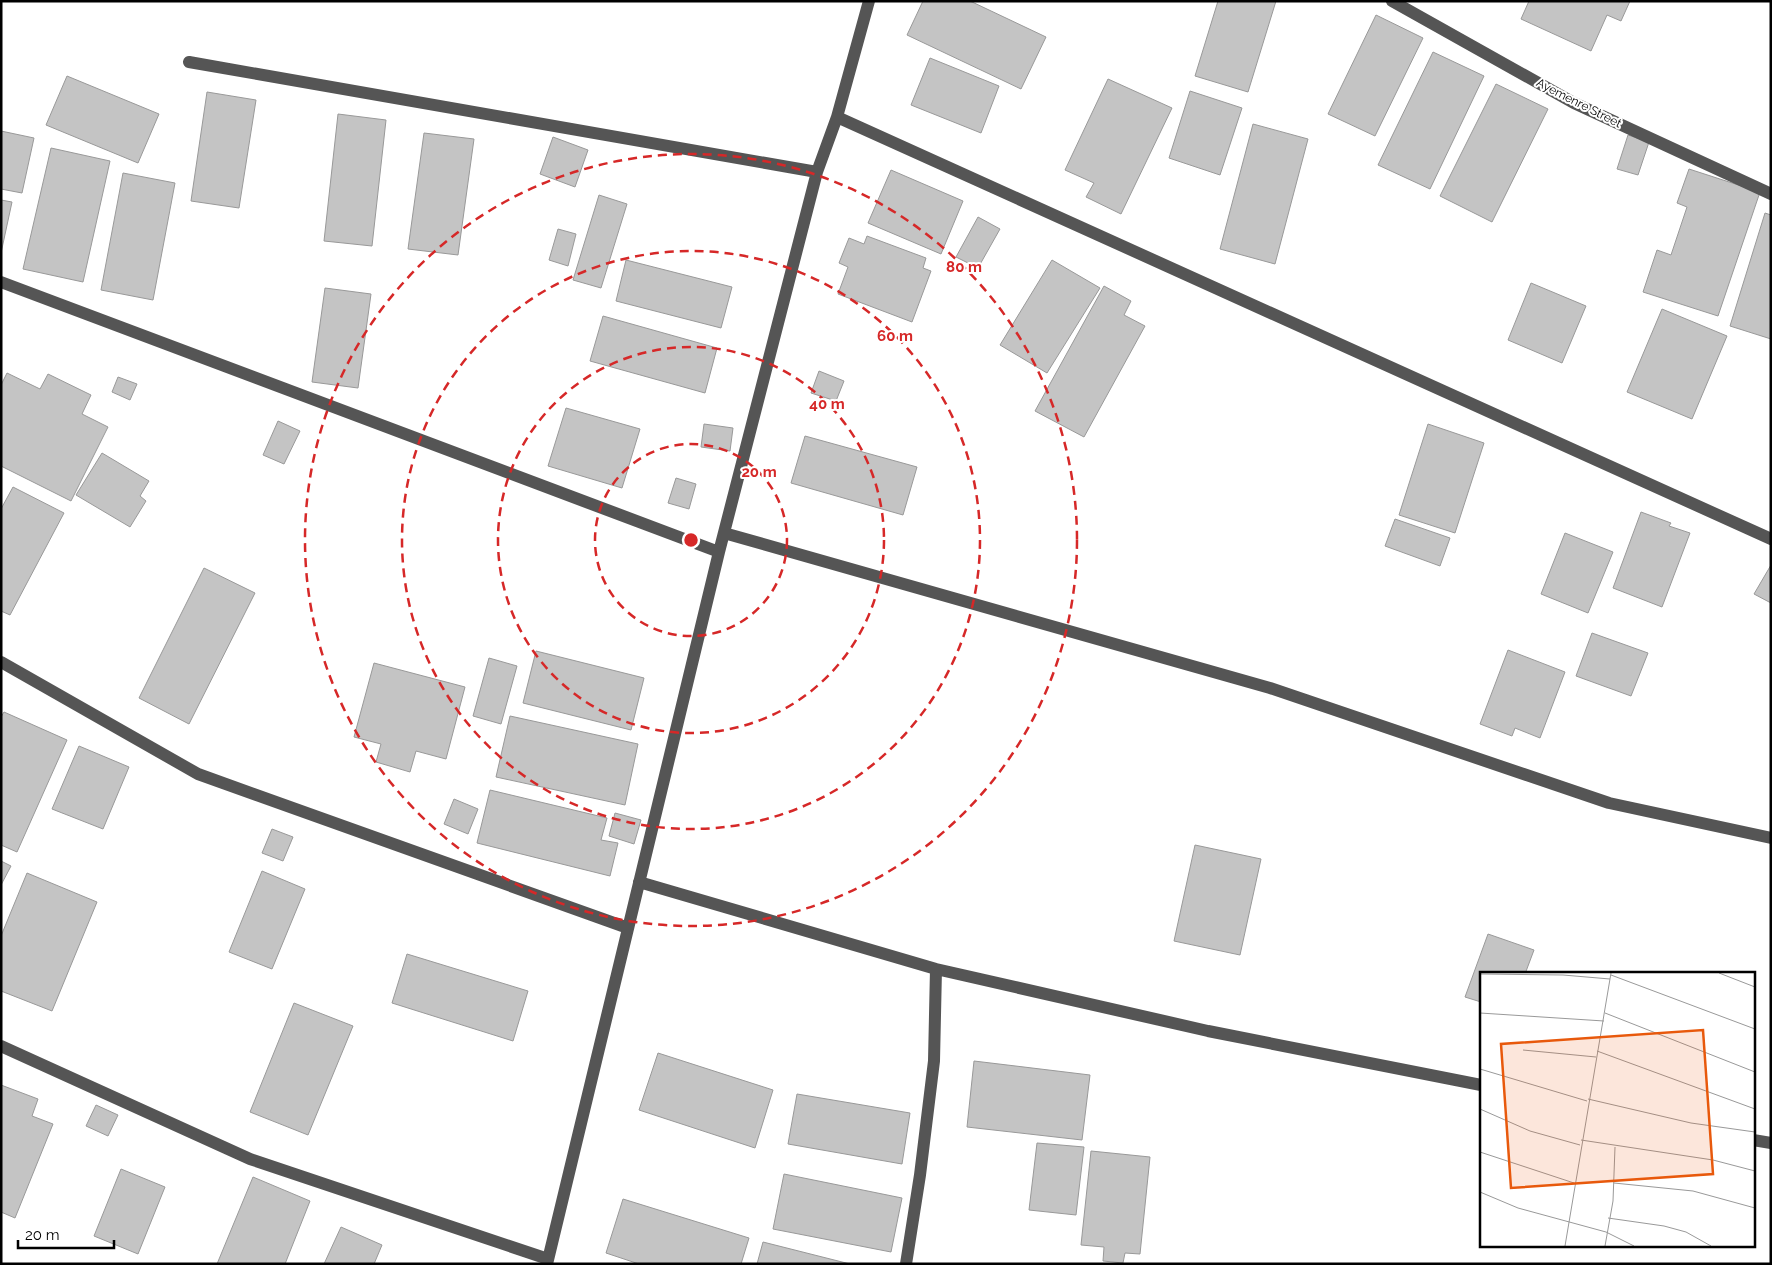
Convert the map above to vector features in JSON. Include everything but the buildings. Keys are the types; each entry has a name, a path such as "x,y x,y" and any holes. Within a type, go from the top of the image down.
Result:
{"street":[{"path":"1,1046 250,1159 548,1261 719,552 818,172 837,117 869,1"},
{"name":"Ayemenre Street","path":"1392,1 1574,103 1771,194"},
{"path":"189,62 818,172"},
{"path":"837,117 1771,539"},
{"path":"1,282 719,552"},
{"path":"724,533 1270,688 1609,803 1771,838"},
{"path":"1,662 198,774 628,928"},
{"path":"639,882 936,969 1208,1031 1480,1086"},
{"path":"906,1264 920,1175 934,1061 936,969"},
{"path":"1754,1140 1771,1143"}]}
